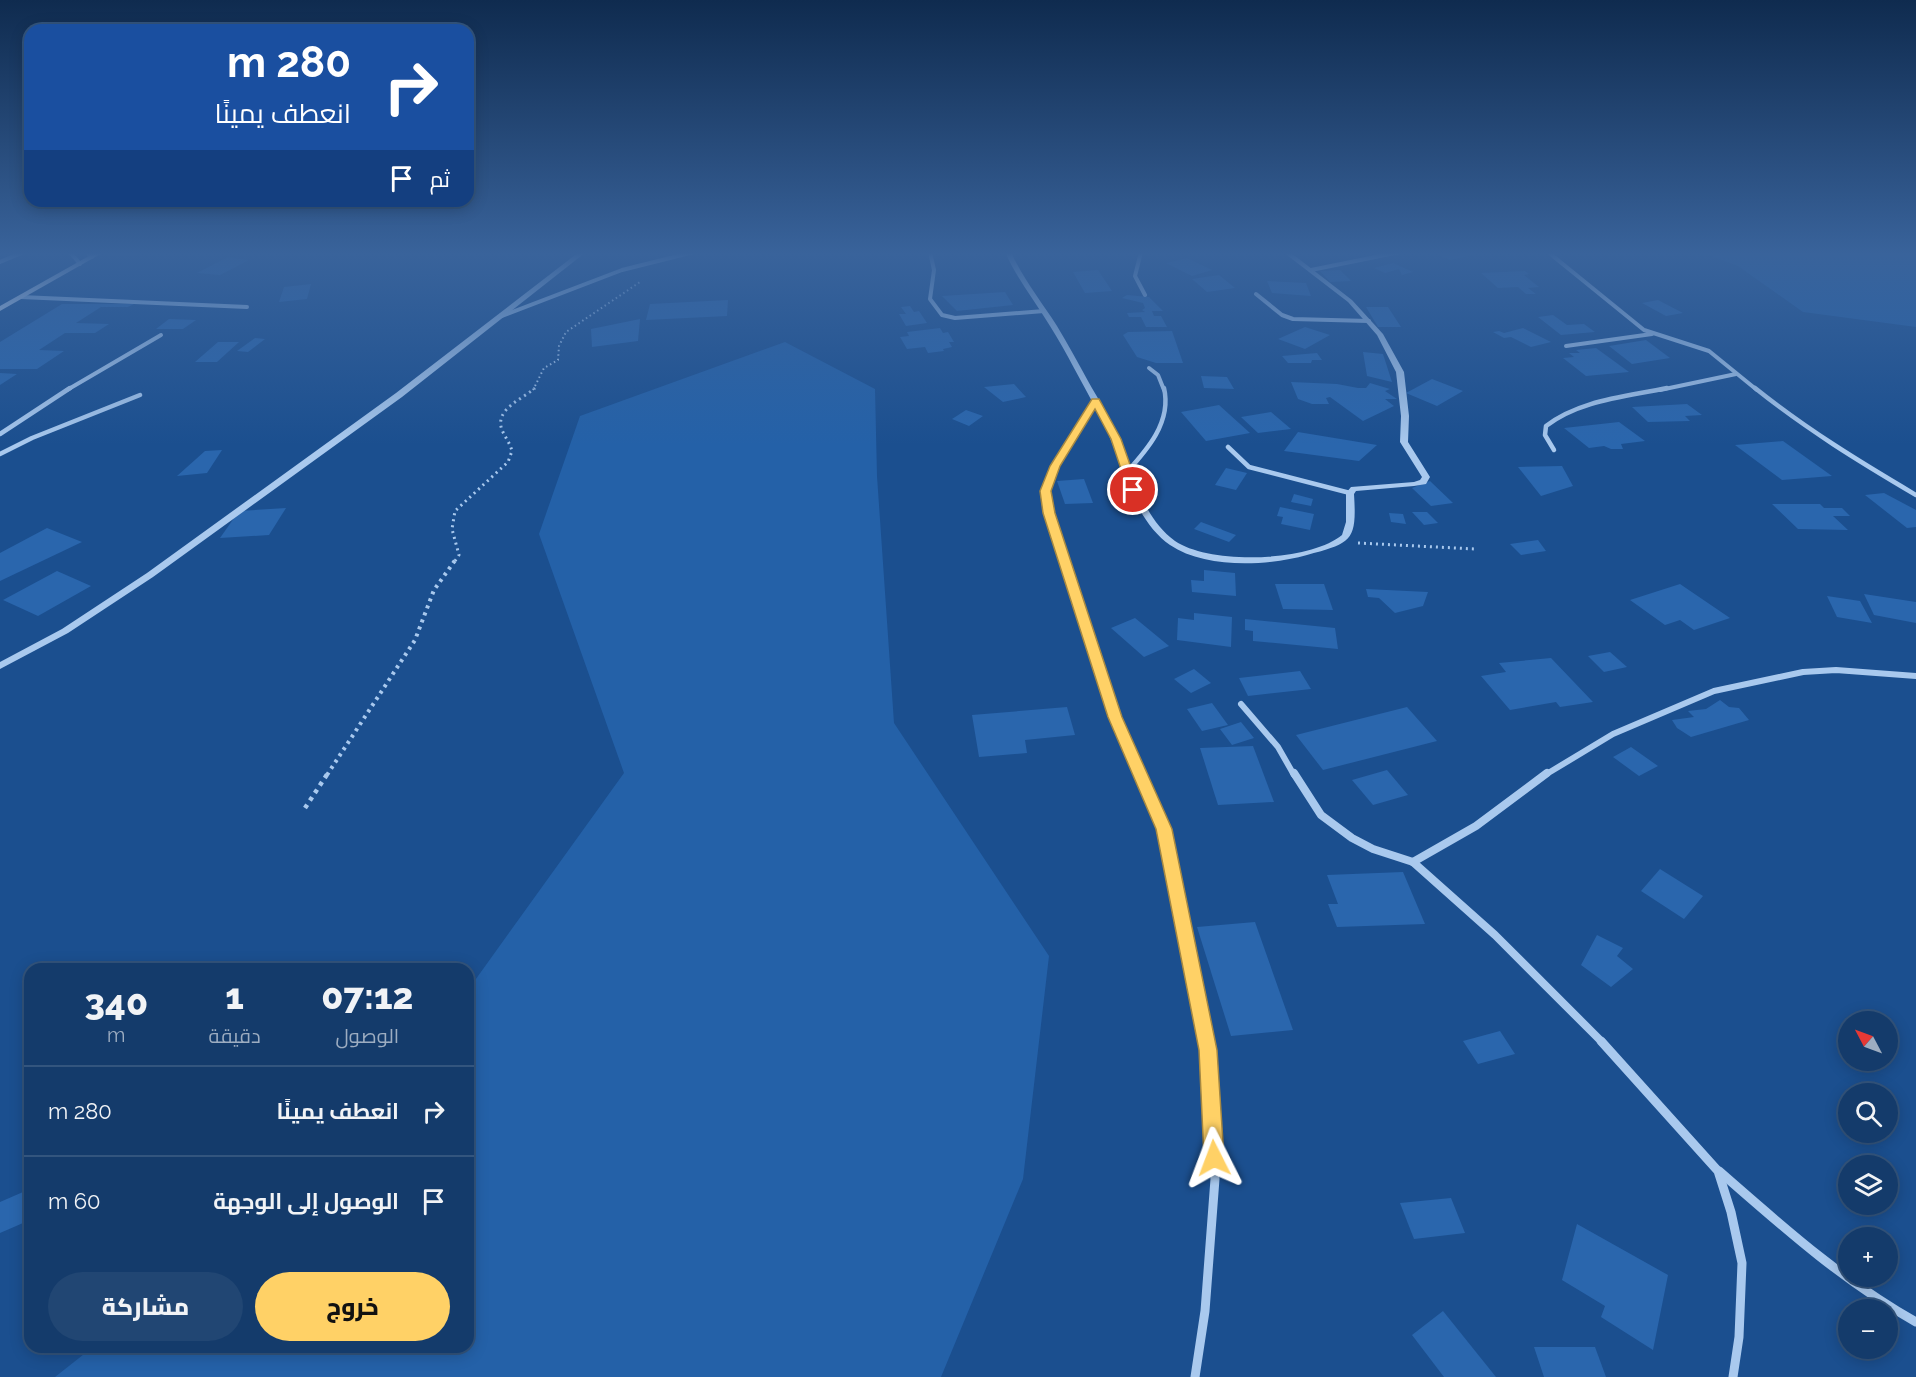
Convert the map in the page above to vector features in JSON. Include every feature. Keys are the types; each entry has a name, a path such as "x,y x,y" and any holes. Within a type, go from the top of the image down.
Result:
{"street":[{"path":"0,666 65,631 150,575 399,395 501,316"},
{"path":"947,316 977,316"},
{"path":"1047,316 1116,439 1126,473 1141,506 1160,534 1176,546 1199,556 1226,561 1299,555 1342,542 1349,533 1352,517 1350,493"},
{"path":"1285,316 1293,319 1369,321"},
{"path":"1350,493 1354,489 1414,484 1423,482 1426,477 1404,442 1405,416 1400,372 1380,334 1364,316"},
{"path":"1627,316 1644,330 1709,351 1720,358 1736,374 1847,455 1916,495"},
{"path":"1566,346 1654,334"},
{"path":"0,434 63,392 161,336"},
{"path":"1126,473 1150,447 1162,420 1166,403 1163,383 1149,368"},
{"path":"1554,450 1545,435 1546,426 1563,413 1584,405 1736,374"},
{"path":"0,454 32,438 140,395"},
{"path":"1095,401 1055,466 1046,491 1049,513 1115,717 1164,829 1208,1050 1215,1179 1205,1311 1195,1377"},
{"path":"1228,447 1249,467 1350,493"},
{"path":"1413,862 1476,826 1560,764 1604,739 1714,691 1803,672 1836,670 1916,676"},
{"path":"1241,704 1278,747 1308,798 1321,815 1352,838 1373,849 1413,862 1495,935 1563,1001 1718,1171 1837,1271 1884,1305 1916,1322"},
{"path":"1718,1171 1731,1212 1742,1263 1739,1337 1733,1377"}],"path":[{"path":"305,808 415,640 434,590 459,555 459,548 451,531 450,522 454,511 505,465 511,456 511,447 501,428 500,419 505,411 539,384 543,369 558,360 559,346 566,332 589,316"},
{"path":"1342,542 1475,549"}],"shaded area":[{"path":"1835,316 1916,316 1916,327"},
{"path":"785,342 875,389 877,476 894,723 1049,956 1023,1179 941,1377 55,1377 85,1353 474,1353 474,982 624,773 539,534 580,416"}],"building":[{"path":"42,316 87,316 76,323 109,324 95,333 65,333 39,350 64,351 37,369 0,369 0,342"},
{"path":"647,316 722,316 646,320"},
{"path":"900,316 923,316 927,323 906,326"},
{"path":"1161,316 1167,327 1146,327 1141,317 1129,317"},
{"path":"1372,316 1394,316 1401,327 1378,327"},
{"path":"1555,316 1567,325 1584,324 1595,332 1561,335 1538,317"},
{"path":"169,319 196,320 183,329 156,329"},
{"path":"640,319 638,341 592,347 591,329"},
{"path":"1305,327 1330,335 1305,349 1278,339"},
{"path":"940,328 943,333 948,332 954,342 949,342 952,347 943,349 944,351 928,353 925,347 907,349 900,337 909,336 907,332"},
{"path":"1523,328 1551,342 1531,347 1511,337 1504,338 1493,332 1504,333"},
{"path":"1172,331 1183,363 1156,363 1137,357 1123,335 1128,332"},
{"path":"255,338 265,339 248,352 237,351"},
{"path":"1646,340 1670,358 1632,364 1609,346"},
{"path":"218,342 239,342 217,362 195,362"},
{"path":"1596,348 1629,372 1586,376 1563,358 1574,357 1569,353 1580,353 1576,350"},
{"path":"1363,352 1383,354 1392,382 1367,376"},
{"path":"1317,353 1322,360 1312,360 1311,363 1288,363 1282,356"},
{"path":"0,373 17,374 0,385"},
{"path":"1201,376 1227,377 1234,389 1204,388"},
{"path":"1432,379 1463,391 1437,406 1406,393"},
{"path":"1291,382 1337,384 1358,388 1366,388 1370,383 1390,389 1385,391 1397,399 1385,399 1394,406 1363,421 1330,397 1326,398 1329,404 1312,404 1298,399"},
{"path":"1014,384 1026,397 1003,402 984,387"},
{"path":"1687,404 1702,415 1685,416 1690,421 1648,422 1632,407"},
{"path":"1219,405 1250,433 1206,441 1181,412"},
{"path":"966,410 983,416 969,426 952,419"},
{"path":"1271,412 1291,429 1258,433 1241,417"},
{"path":"1619,422 1645,441 1621,444 1623,449 1611,449 1604,446 1589,448 1564,428"},
{"path":"1298,432 1377,445 1359,461 1284,451"},
{"path":"1783,441 1832,476 1782,480 1735,445"},
{"path":"222,450 207,473 177,476 205,451"},
{"path":"1562,466 1573,486 1541,496 1518,467"},
{"path":"1226,468 1247,473 1236,490 1215,485"},
{"path":"1084,479 1093,503 1065,504 1057,481"},
{"path":"1430,481 1453,503 1431,506 1412,488"},
{"path":"1884,493 1916,510 1916,527 1907,528 1865,495"},
{"path":"1294,494 1313,499 1311,506 1291,502"},
{"path":"1772,504 1820,504 1824,508 1842,508 1850,516 1833,516 1848,530 1798,529"},
{"path":"1280,507 1314,514 1310,530 1281,524 1283,517 1277,516"},
{"path":"286,508 269,535 220,538 239,511"},
{"path":"1412,512 1427,512 1438,523 1424,525"},
{"path":"1389,513 1403,514 1406,524 1391,522"},
{"path":"1201,522 1236,535 1229,542 1194,529"},
{"path":"47,528 82,542 0,581 0,553"},
{"path":"1538,540 1546,551 1521,555 1510,544"},
{"path":"1204,570 1235,573 1236,596 1192,592 1191,580 1204,581"},
{"path":"57,571 91,586 38,616 3,600"},
{"path":"1275,584 1324,584 1333,610 1283,609"},
{"path":"1680,584 1730,618 1694,630 1680,620 1665,625 1630,600"},
{"path":"1366,589 1428,592 1423,606 1395,613 1379,598 1368,597"},
{"path":"1864,594 1916,602 1916,623 1874,615"},
{"path":"1827,596 1860,601 1872,623 1837,617"},
{"path":"1194,613 1232,617 1231,647 1177,640 1178,618 1194,620"},
{"path":"1135,618 1169,646 1144,657 1111,628"},
{"path":"1245,619 1335,628 1338,649 1253,641 1253,631 1245,630"},
{"path":"1610,652 1627,667 1604,672 1588,656"},
{"path":"1551,658 1593,702 1560,707 1556,702 1510,710 1481,676 1506,672 1499,663"},
{"path":"1194,669 1211,683 1191,693 1174,679"},
{"path":"1300,671 1311,689 1248,696 1239,678"},
{"path":"1720,700 1729,707 1739,708 1749,720 1691,737 1677,728 1672,720 1694,717 1688,711 1706,709"},
{"path":"1212,703 1228,725 1202,731 1187,709"},
{"path":"1067,707 1075,735 1025,740 1027,753 979,757 972,715"},
{"path":"1407,707 1437,741 1323,770 1296,735"},
{"path":"1241,722 1254,738 1232,745 1220,729"},
{"path":"1253,746 1274,802 1218,805 1200,748"},
{"path":"1631,747 1658,766 1639,776 1613,757"},
{"path":"1387,770 1408,795 1373,805 1352,780"},
{"path":"1660,869 1703,896 1684,919 1641,891"},
{"path":"1403,872 1425,924 1337,927 1328,904 1338,904 1327,875"},
{"path":"1255,922 1293,1030 1231,1036 1197,927"},
{"path":"1597,935 1623,948 1617,956 1633,969 1611,987 1581,965"},
{"path":"1500,1031 1515,1054 1478,1064 1463,1041"},
{"path":"24,1192 24,1223 0,1233 0,1202"},
{"path":"1451,1198 1465,1233 1414,1239 1400,1203"},
{"path":"1577,1224 1668,1275 1653,1350 1601,1317 1605,1306 1562,1280"},
{"path":"1443,1311 1496,1377 1444,1377 1412,1335"},
{"path":"1534,1347 1595,1347 1606,1377 1544,1377"}],"route":[{"path":"1133,490 1116,439 1095,401 1055,466 1046,491 1049,513 1115,717 1164,829 1208,1050 1214,1158"}]}
